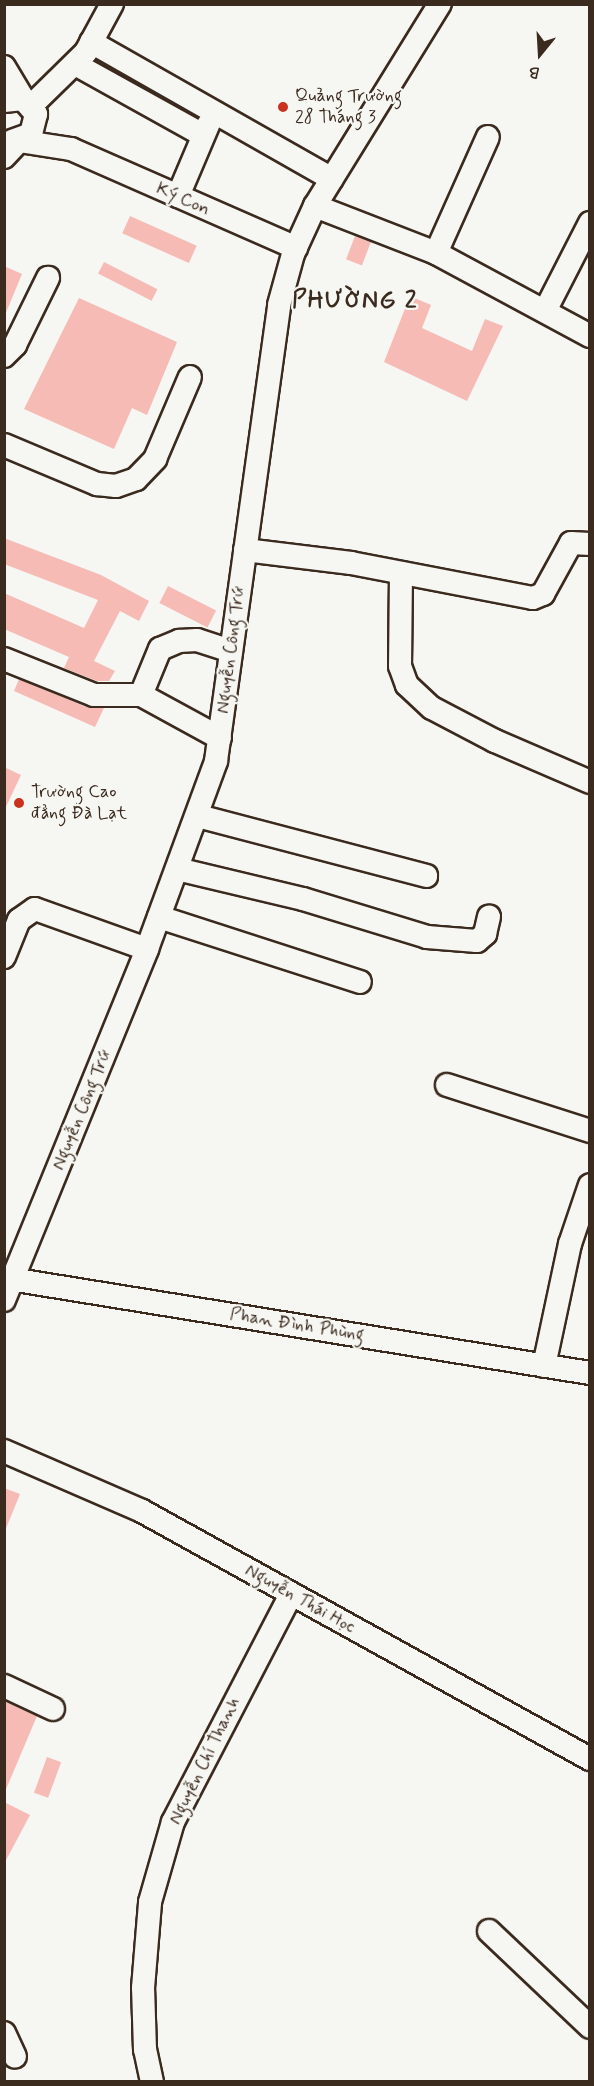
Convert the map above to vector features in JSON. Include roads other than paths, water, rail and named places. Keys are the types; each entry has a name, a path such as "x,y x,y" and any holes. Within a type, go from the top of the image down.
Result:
{"street":[{"path":"10,145 35,128 23,103 75,64 92,42 112,4"},
{"name":"Nguyễn Công Trứ","path":"4,1300 9,1278 147,948 198,816 220,738 279,305 296,248 315,206 440,4"},
{"path":"92,42 332,179"},
{"path":"75,64 203,135"},
{"name":"Ký Con","path":"4,67 23,103 71,149"},
{"path":"178,196 213,112"},
{"path":"436,254 488,137"},
{"name":"Ký Con","path":"10,145 71,149 296,248"},
{"path":"315,206 436,254 590,336"},
{"path":"545,311 590,224"},
{"path":"4,356 15,345 48,278"},
{"path":"4,445 97,484 116,486 136,479 155,459 190,377"},
{"path":"245,550 401,573 533,598 543,594 571,543 578,540 590,544"},
{"path":"401,573 400,666 407,685 432,708 495,741 590,782"},
{"path":"141,695 160,649 179,640 197,640 231,651"},
{"path":"4,659 94,695 141,695 220,738"},
{"path":"198,816 426,876"},
{"path":"177,869 303,899 427,937 477,941 485,934 489,916"},
{"path":"4,957 19,920 35,909 147,948"},
{"path":"159,917 360,982"},
{"path":"447,1086 590,1131"},
{"path":"544,1366 563,1274 590,1185"},
{"name":"Phan Đình Phùng","path":"9,1278 590,1373"},
{"name":"Nguyễn Thái Học","path":"4,1451 142,1510 590,1759"},
{"name":"Nguyễn Chí Thanh","path":"152,2082 145,2050 143,1988 150,1902 173,1822 291,1594"},
{"path":"4,1686 53,1709"},
{"path":"489,1931 590,2027"},
{"path":"4,2033 15,2057"}],"place":[{"name":"Quảng Trường 28 Tháng 3","path":"283,107"},
{"name":"Trường Cao đẳng Đà Lạt","path":"19,803"}],"district":[{"name":"PHƯỜNG 2","path":"355,301"}]}
